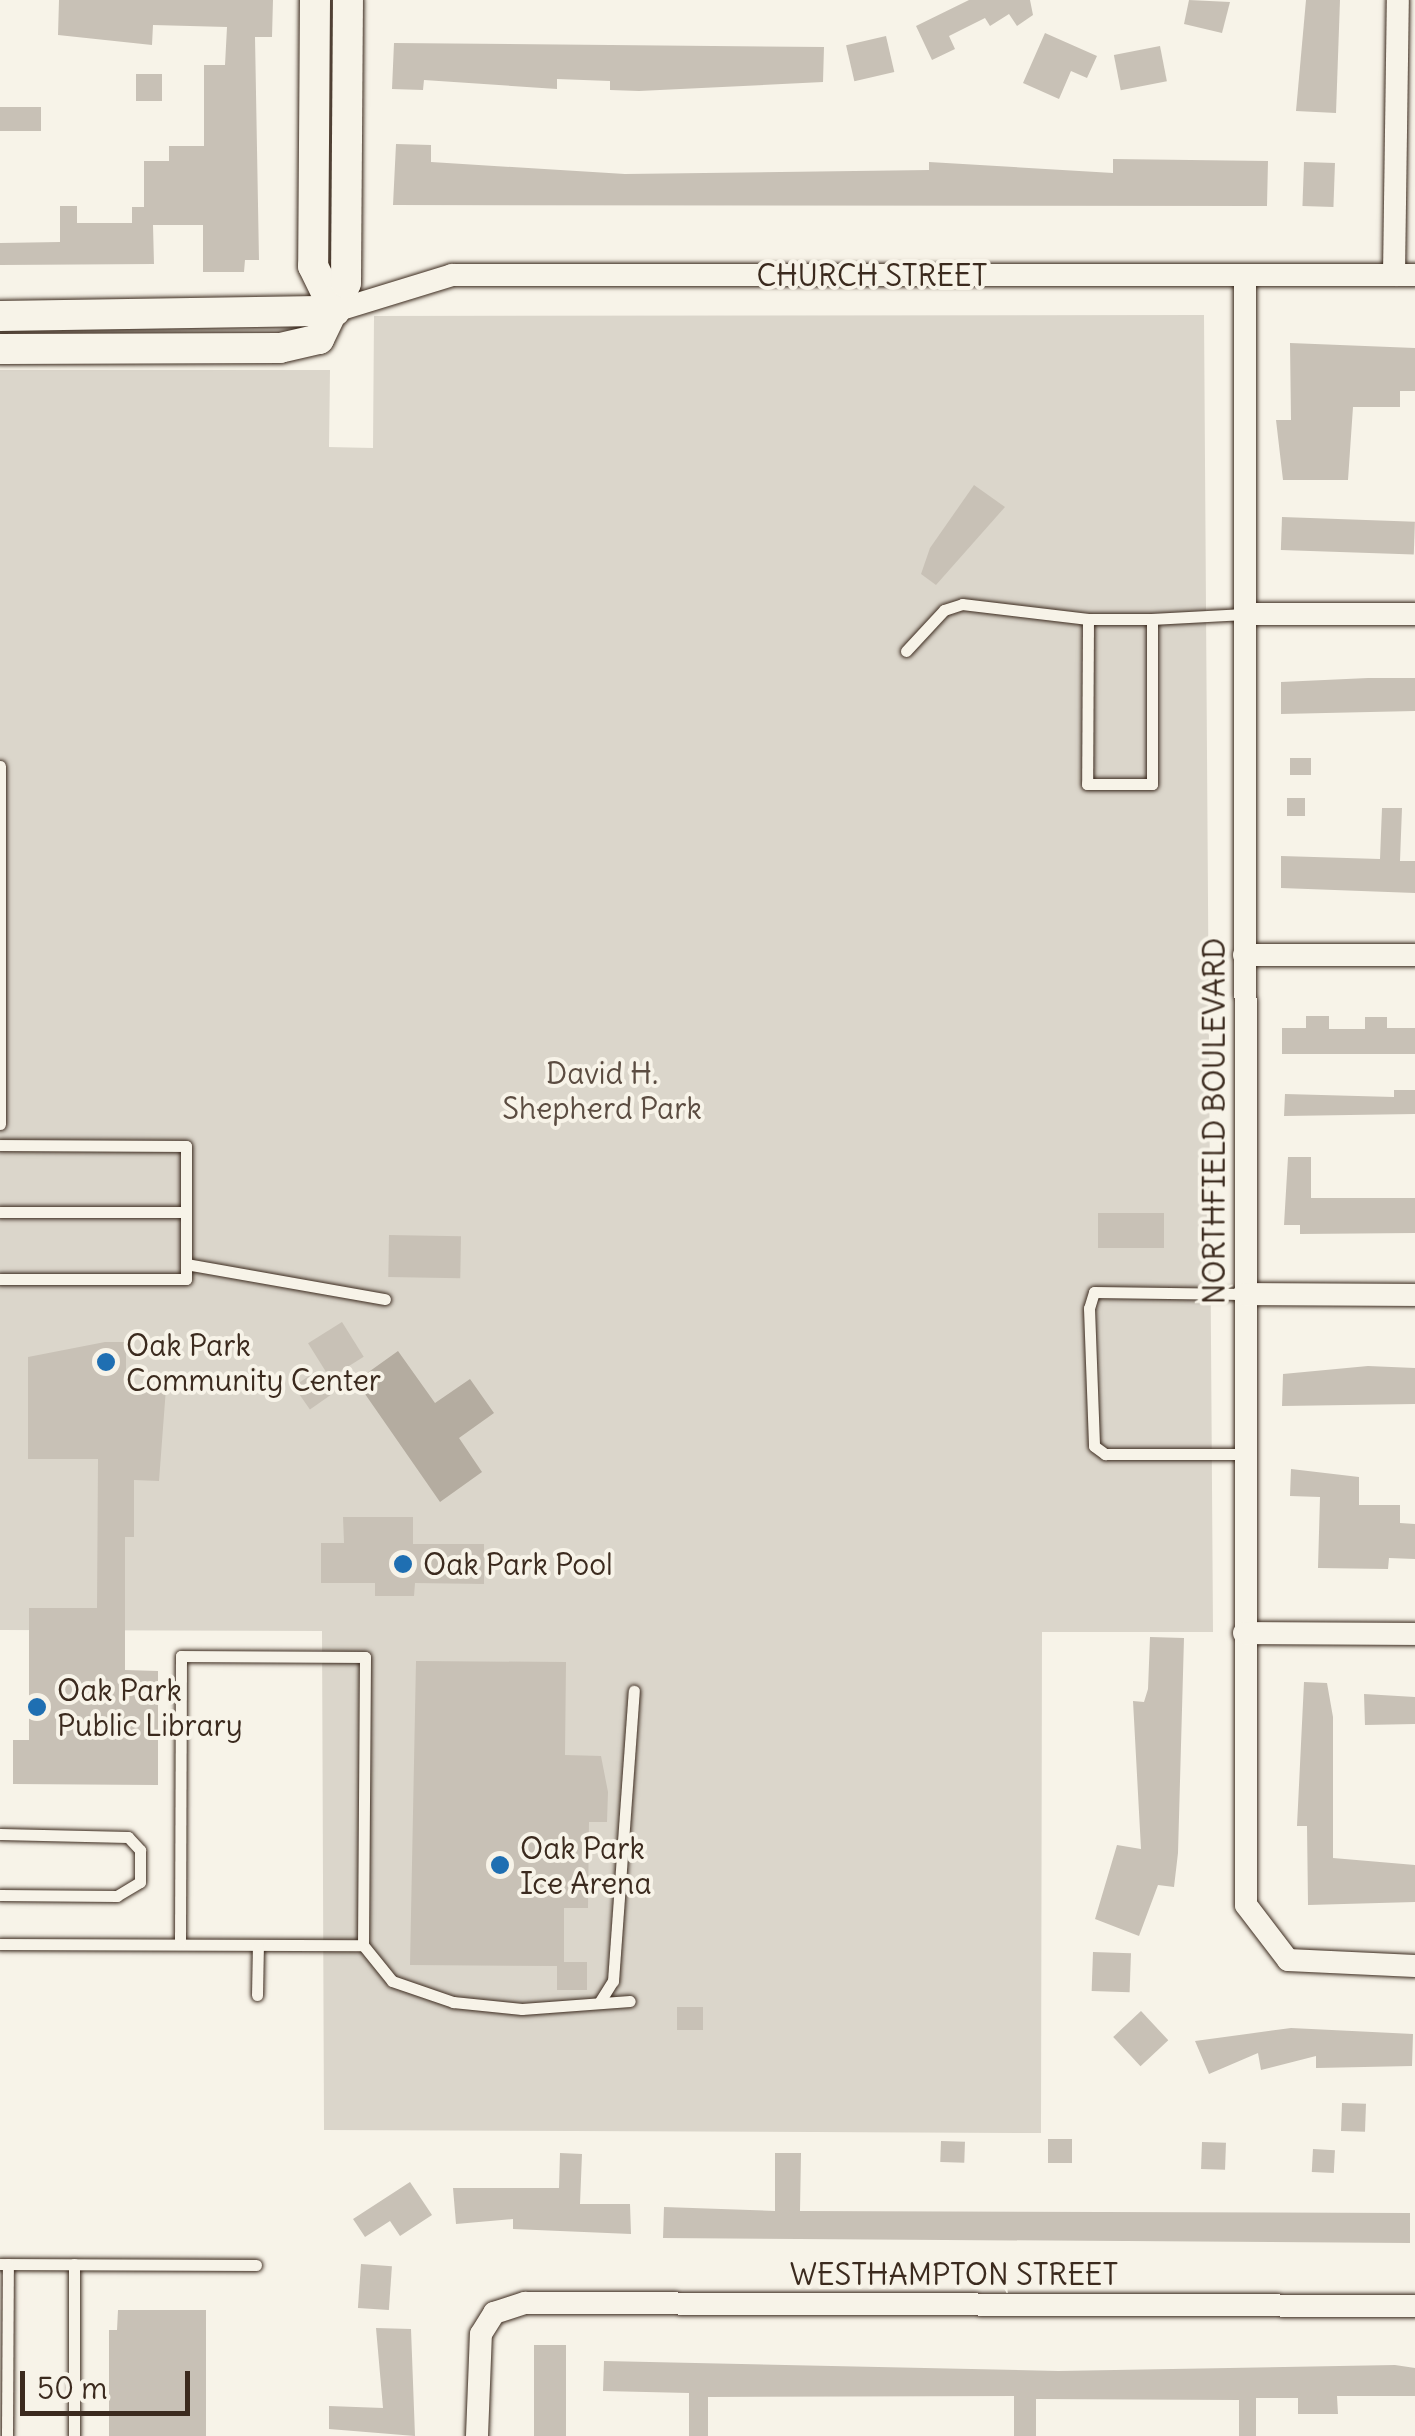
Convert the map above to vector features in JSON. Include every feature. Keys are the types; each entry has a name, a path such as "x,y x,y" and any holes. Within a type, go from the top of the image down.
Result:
{"street":[{"path":"315,0 312,266 335,311"},
{"path":"335,311 346,282 348,0"},
{"path":"1398,0 1404,275"},
{"name":"CHURCH STREET","path":"0,316 335,311 452,275 1404,275"},
{"name":"NORTHFIELD BOULEVARD","path":"1245,275 1246,1905 1279,1954 1319,1965 1415,1966"},
{"name":"CHURCH STREET","path":"0,349 298,346 320,339 335,311"},
{"path":"174,314 174,348"},
{"path":"43,316 44,350"},
{"path":"1244,614 1415,614"},
{"path":"1244,954 1415,956"},
{"path":"1244,1294 1415,1295"},
{"path":"1244,1634 1415,1634"},
{"name":"WESTHAMPTON STREET","path":"478,2436 478,2352 494,2313 526,2303 1415,2306"}],"lane":[{"path":"906,651 944,610 962,604 1088,619 1244,614"},
{"path":"1088,619 1088,784 1152,784 1152,619"},
{"path":"0,766 0,1124"},
{"path":"0,1145 186,1146 186,1279 0,1279"},
{"path":"0,1212 186,1212"},
{"path":"186,1264 385,1300"},
{"path":"1244,1294 1094,1292 1089,1308 1094,1446 1105,1454 1245,1454"},
{"path":"180,1944 181,1656 364,1657 363,1945 392,1981 453,2002 522,2009 630,2000"},
{"path":"599,2003 613,1981 634,1691"},
{"path":"0,1834 128,1837 140,1850 140,1882 117,1896 0,1895"},
{"path":"0,1944 363,1945"},
{"path":"258,1946 258,1994"},
{"path":"7,2436 4,2264 256,2265"},
{"path":"74,2264 74,2436"}],"green space":[{"name":"David H. Shepherd Park","path":"1204,315 1213,1632 1042,1632 1041,2133 324,2130 322,1631 0,1630 0,370 330,370 329,447 373,448 374,316"}],"shaded area":[{"path":"398,1351 435,1403 470,1379 494,1413 459,1438 482,1472 440,1502 356,1381"}],"building":[{"path":"59,0 273,0 272,37 255,37 259,260 245,260 244,272 203,272 203,225 153,225 154,264 0,265 0,243 60,242 60,206 77,206 77,223 132,223 132,207 144,207 144,161 169,161 169,146 204,146 204,65 225,65 227,27 153,25 152,45 58,35"},
{"path":"969,0 1030,0 1033,15 1017,26 1009,14 990,26 985,18 949,36 955,49 932,60 916,26"},
{"path":"1189,0 1230,2 1222,33 1184,24"},
{"path":"1306,0 1340,0 1336,113 1296,111"},
{"path":"1045,33 1097,56 1087,78 1071,71 1059,99 1023,83"},
{"path":"886,36 894,72 854,81 846,45"},
{"path":"394,43 824,47 823,82 639,91 610,90 610,81 557,79 557,89 424,80 423,90 392,89"},
{"path":"1160,46 1167,81 1121,90 1114,55"},
{"path":"136,74 162,74 162,101 136,101"},
{"path":"0,107 41,107 41,131 0,131"},
{"path":"396,144 431,145 431,162 625,174 929,170 929,162 1113,173 1113,159 1268,161 1267,206 393,205"},
{"path":"1304,162 1335,163 1333,207 1302,206"},
{"path":"1290,343 1415,348 1415,391 1400,391 1400,407 1353,407 1348,480 1283,480 1276,420 1291,420"},
{"path":"974,485 1005,507 936,585 921,574 930,548"},
{"path":"1282,517 1415,522 1414,555 1281,550"},
{"path":"1415,678 1415,711 1281,714 1281,682"},
{"path":"1290,758 1311,758 1311,775 1290,775"},
{"path":"1287,798 1305,798 1305,816 1287,816"},
{"path":"1382,808 1402,808 1400,861 1415,861 1415,893 1281,888 1281,856 1380,859"},
{"path":"1306,1016 1329,1016 1329,1029 1365,1029 1365,1017 1387,1017 1387,1028 1415,1028 1415,1054 1282,1054 1282,1028 1306,1028"},
{"path":"1394,1090 1415,1090 1415,1114 1284,1116 1285,1094 1394,1097"},
{"path":"1288,1157 1311,1157 1311,1198 1415,1198 1415,1233 1300,1234 1300,1225 1284,1225"},
{"path":"1098,1213 1164,1213 1164,1248 1098,1248"},
{"path":"389,1235 461,1236 460,1278 388,1277"},
{"path":"342,1322 364,1357 330,1378 308,1343"},
{"path":"105,1342 126,1342 126,1387 166,1388 159,1481 134,1480 134,1537 125,1537 125,1670 158,1671 158,1785 13,1784 13,1740 29,1740 29,1608 97,1608 98,1459 28,1459 28,1357"},
{"path":"1368,1366 1415,1368 1415,1404 1282,1406 1283,1374"},
{"path":"316,1371 332,1394 310,1409 294,1386"},
{"path":"1291,1469 1359,1477 1359,1505 1400,1505 1400,1523 1415,1524 1415,1559 1389,1558 1388,1569 1318,1568 1320,1497 1290,1496"},
{"name":"Oak Park Pool","path":"343,1517 413,1517 413,1544 484,1544 484,1584 415,1583 414,1596 375,1596 375,1583 321,1583 321,1543 344,1543"},
{"path":"1150,1637 1184,1638 1178,1853 1174,1887 1158,1885 1139,1936 1095,1919 1117,1845 1141,1849 1133,1701 1144,1702 1148,1689"},
{"name":"Oak Park Ice Arena","path":"416,1661 566,1662 565,1755 601,1756 608,1792 607,1822 589,1822 588,1908 564,1908 564,1962 587,1962 587,1990 557,1990 557,1966 410,1965"},
{"path":"1304,1682 1327,1683 1333,1717 1333,1858 1415,1865 1415,1902 1308,1905 1307,1826 1297,1826"},
{"path":"1364,1694 1415,1697 1415,1724 1365,1725"},
{"path":"1093,1952 1131,1953 1130,1992 1092,1991"},
{"path":"677,2007 703,2007 703,2030 677,2030"},
{"path":"1141,2011 1168,2040 1140,2066 1113,2037"},
{"path":"1291,2028 1413,2034 1412,2066 1316,2068 1316,2056 1261,2070 1258,2053 1209,2074 1195,2041"},
{"path":"1342,2103 1366,2104 1365,2132 1341,2131"},
{"path":"1048,2139 1072,2139 1072,2163 1048,2163"},
{"path":"941,2141 965,2142 964,2163 940,2162"},
{"path":"1202,2142 1226,2143 1225,2170 1201,2169"},
{"path":"1313,2149 1335,2150 1334,2173 1312,2172"},
{"path":"560,2153 582,2154 580,2204 630,2204 631,2234 513,2229 513,2219 456,2224 453,2188 559,2188"},
{"path":"775,2153 801,2153 800,2211 1410,2213 1410,2243 663,2238 664,2207 775,2211"},
{"path":"410,2182 432,2215 400,2236 390,2221 365,2237 353,2219"},
{"path":"361,2264 392,2266 389,2310 358,2308"},
{"path":"118,2310 206,2310 206,2436 109,2436 109,2330 117,2330"},
{"path":"376,2328 411,2329 415,2436 329,2429 329,2406 383,2408"},
{"path":"534,2345 566,2345 566,2436 534,2436"},
{"path":"604,2361 1058,2371 1395,2365 1415,2368 1415,2396 1337,2396 1338,2414 1298,2414 1298,2398 1256,2398 1256,2436 1239,2436 1239,2400 1036,2399 1036,2436 1014,2436 1014,2396 708,2397 708,2436 689,2436 689,2393 603,2391"}],"place":[{"name":"Oak Park Community Center","path":"106,1362"},
{"name":"Oak Park Pool","path":"403,1564"},
{"name":"Oak Park Public Library","path":"37,1707"},
{"name":"Oak Park Ice Arena","path":"500,1865"}]}
